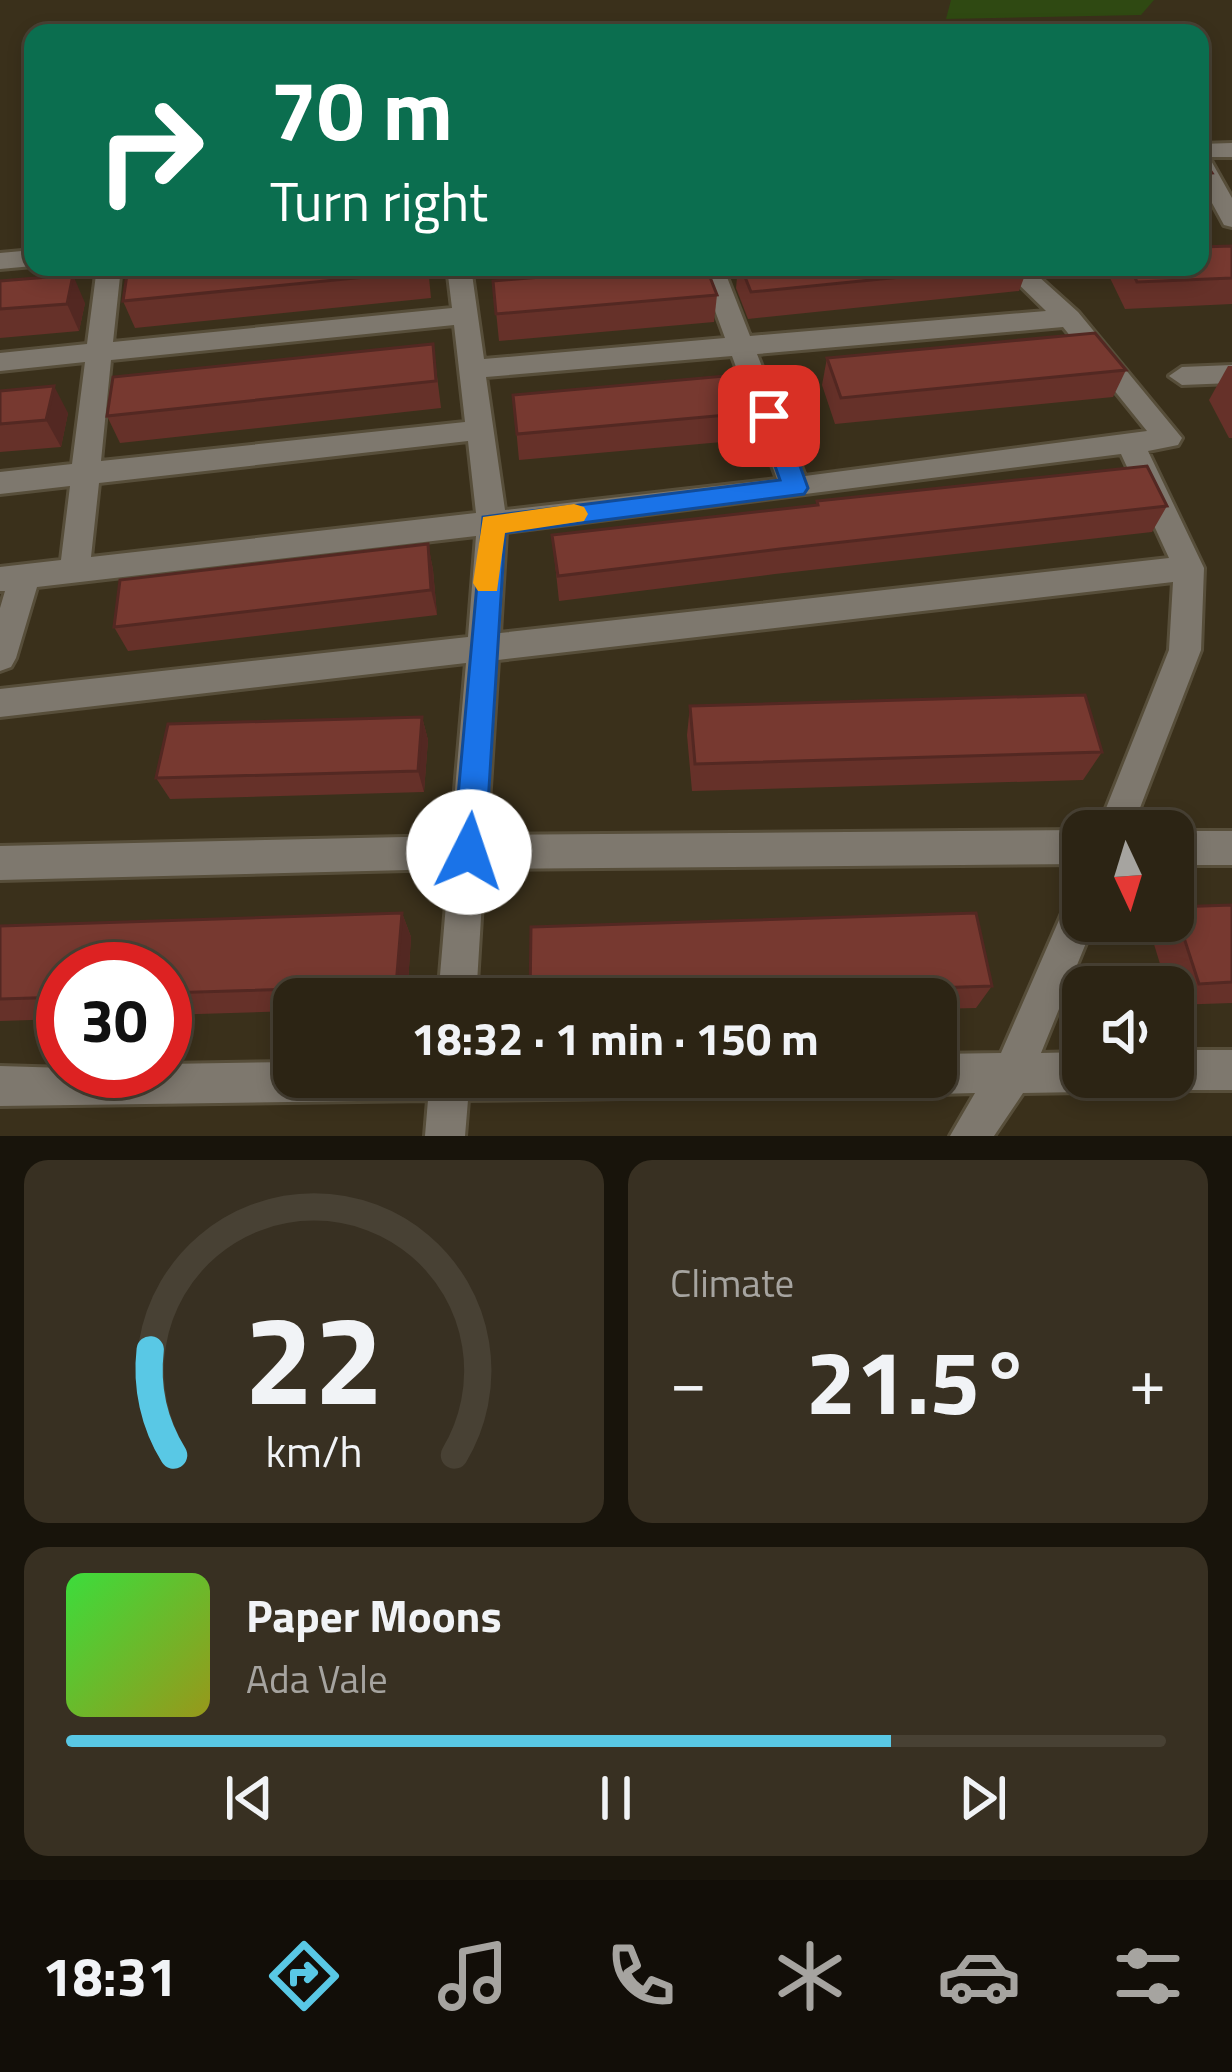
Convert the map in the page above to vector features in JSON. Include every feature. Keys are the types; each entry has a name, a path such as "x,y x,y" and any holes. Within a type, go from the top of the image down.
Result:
{"street":[{"path":"1209,177 1232,220"},
{"path":"74,573 108,276"},
{"path":"459,978 492,524 460,276"},
{"path":"715,276 795,488"},
{"path":"0,658 13,578 795,488 1168,438 1069,318 1023,276"},
{"path":"0,362 465,315"},
{"path":"472,369 1069,318"},
{"path":"1182,376 1232,374"},
{"path":"0,483 480,430"},
{"path":"1122,810 1185,650 1189,568 1130,442"},
{"path":"0,703 1189,568"},
{"path":"0,863 469,852 1062,847"},
{"path":"1194,848 1232,848"},
{"path":"970,1136 1013,1073 1068,942"},
{"path":"1194,1070 1232,1070"},
{"path":"957,1074 1062,1072"},
{"path":"0,1087 273,1082"},
{"path":"445,1136 448,1098"}],"green space":[{"path":"951,0 1154,0 1141,15 946,19"}],"building":[{"path":"1232,246 1232,278 1137,282 1134,276 1209,276 1209,247"},
{"path":"73,276 67,304 0,309 0,281"},
{"path":"127,276 376,276 123,301"},
{"path":"710,276 717,295 496,314 493,281"},
{"path":"745,276 910,276 751,292"},
{"path":"1095,333 1126,370 841,398 827,358"},
{"path":"433,344 436,381 107,416 113,377"},
{"path":"747,374 760,412 517,434 513,395"},
{"path":"54,386 46,420 0,424 0,391"},
{"path":"1147,466 1167,506 558,576 552,535"},
{"path":"428,544 431,590 114,627 120,580"},
{"path":"1085,695 1102,752 695,764 690,706"},
{"path":"422,717 418,771 156,778 168,724"},
{"path":"1232,905 1232,982 1199,984 1185,942 1194,942 1194,906"},
{"path":"402,913 397,978 273,978 273,990 192,992 192,942 36,942 36,998 0,999 0,926"},
{"path":"976,913 992,986 957,987 957,978 530,978 531,927"}],"slow traffic":[{"path":"487,583 492,524 574,514"}],"route":[{"path":"469,852 492,524 795,488 769,416"}]}
